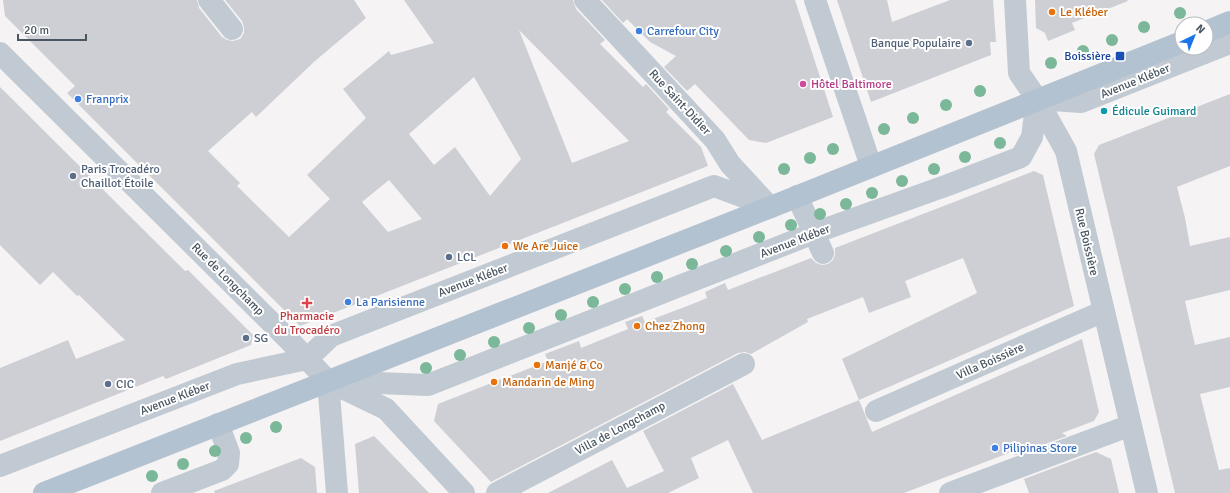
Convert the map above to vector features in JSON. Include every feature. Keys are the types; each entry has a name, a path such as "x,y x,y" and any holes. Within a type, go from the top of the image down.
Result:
{"main road":[{"name":"Avenue Kléber","path":"44,493 771,207 1174,45"}],"street":[{"path":"209,0 232,29"},
{"name":"Rue Saint-Didier","path":"585,0 716,140 730,164 771,207"},
{"path":"815,0 870,166"},
{"name":"Rue Boissière","path":"1014,0 1019,73 1037,99 1066,151 1147,493"},
{"name":"Avenue Kléber","path":"328,381 428,385 814,233 949,194 1021,157 1032,137 1037,99 1081,102 1223,36"},
{"name":"Rue de Longchamp","path":"0,53 279,330 328,381 386,409 464,493"},
{"name":"Avenue Kléber","path":"0,466 237,374 307,359 331,336 714,186 771,207"},
{"path":"797,196 823,253"},
{"name":"Villa Boissière","path":"876,412 1104,311"},
{"name":"Villa de Longchamp","path":"497,493 744,364"},
{"path":"328,381 337,493"},
{"path":"162,493 222,470 228,464 229,453 218,424"},
{"path":"950,493 1131,426"}],"building":[{"path":"3,0 197,0 199,8 222,37 233,41 240,39 244,33 244,27 242,21 225,0 354,0 366,18 315,61 256,117 252,112 208,151 240,183 237,186 289,237 330,199 307,175 366,118 343,89 389,51 391,55 434,43 404,0 573,0 576,9 605,40 600,44 643,87 646,84 669,109 666,112 701,147 708,166 300,326 67,93 75,86 5,16","holes":["519,30 629,141 572,163","474,77 521,159 490,196 455,147 434,165 409,134","389,180 422,219 388,232 362,202"]},
{"path":"602,0 795,0 833,117 766,143 749,140 695,84 687,91 664,67 676,56 650,42 627,19 623,23"},
{"path":"837,0 887,0 892,22 950,0 993,0 996,42 990,42 991,55 871,102"},
{"path":"1035,0 1128,1 1072,23 1075,30 1048,41 1045,33 1036,28"},
{"path":"0,87 185,271 188,270 253,335 251,345 166,379 163,376 0,441 0,368 68,340 76,359 125,340 53,272 40,285 0,245"},
{"path":"1230,94 1230,166 1177,187 1190,246 1230,237 1230,290 1185,301 1195,345 1230,337 1230,387 1200,394 1219,470 1230,468 1230,493 1175,493 1094,154 1099,145"},
{"path":"1034,171 1043,175 1074,306 859,400 842,359 977,293 963,258 905,281 911,297 869,313 863,297 807,319 808,322 751,354 745,352 738,353 491,482 434,421 438,404 548,361 545,354 579,341 581,348 628,329 625,322 642,316 645,322 707,298 705,292 725,283 728,290 811,258 816,263 822,265 828,264 833,260 835,248"},
{"path":"1082,339 1099,412 1094,421 1062,433 1067,436 1015,455 1014,451 904,493 753,493 728,440 691,458 699,478 668,493 548,493 612,460 627,488 664,471 643,431 733,384 762,440 859,400 872,432"},
{"path":"374,436 429,493 359,493 355,444"},
{"path":"1096,452 1111,459 1119,493 1029,493 1024,479"},
{"path":"301,458 315,467 317,493 215,493 214,491"}],"place":[{"name":"Le Kléber","path":"1052,12"},
{"name":"Carrefour City","path":"639,31"},
{"name":"Banque Populaire","path":"969,43"},
{"name":"Boissière","path":"1120,56"},
{"name":"Hôtel Baltimore","path":"803,84"},
{"name":"Franprix","path":"78,99"},
{"name":"Édicule Guimard","path":"1104,111"},
{"name":"Paris Trocadéro Chaillot Étoile","path":"73,176"},
{"name":"We Are Juice","path":"505,246"},
{"name":"LCL","path":"449,257"},
{"name":"La Parisienne","path":"348,302"},
{"name":"Pharmacie du Trocadéro","path":"307,303"},
{"name":"Chez Zhong","path":"637,326"},
{"name":"SG","path":"246,338"},
{"name":"Manjé & Co","path":"537,365"},
{"name":"Mandarin de Ming","path":"494,382"},
{"name":"CIC","path":"108,384"},
{"name":"Pilipinas Store","path":"995,448"}]}
